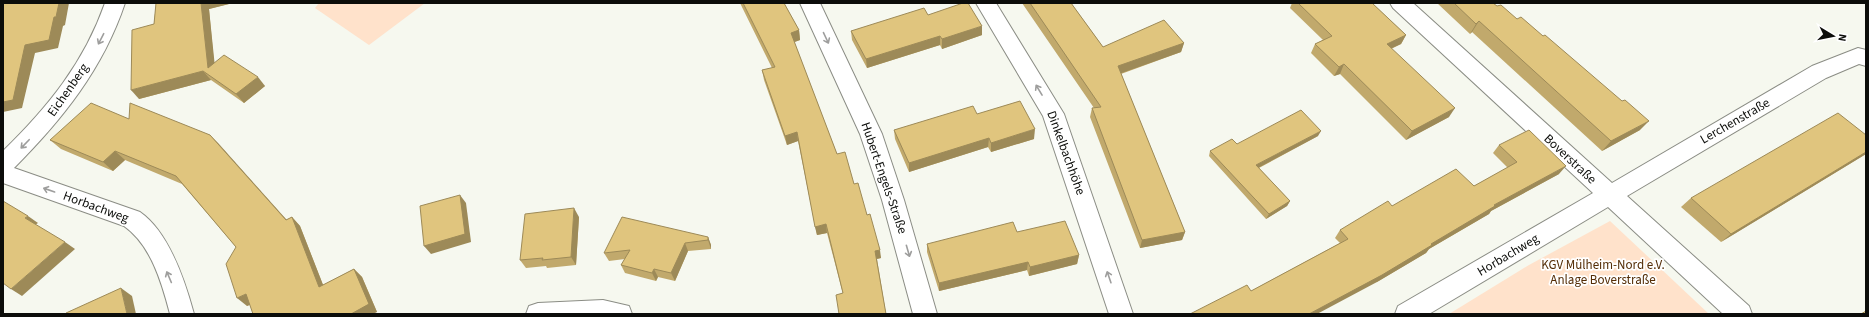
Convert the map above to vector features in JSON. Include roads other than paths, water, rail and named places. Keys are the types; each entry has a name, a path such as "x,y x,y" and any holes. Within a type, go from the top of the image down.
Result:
{"street":[{"name":"Eichenberg","path":"3,165 46,121 65,98 102,39 115,3"},
{"name":"Hubert-Engels-Straße","path":"810,3 871,134 896,207 925,314"},
{"name":"Dinkelbachhöhe","path":"986,3 1053,114 1121,314"},
{"name":"Boverstraße","path":"1400,3 1608,195 1740,314"},
{"name":"Lerchenstraße","path":"1608,195 1819,72 1858,56 1866,58"},
{"name":"Horbachweg","path":"3,174 132,219 143,228 162,261 177,296 182,314"},
{"name":"Horbachweg","path":"1407,314 1608,195"},
{"path":"538,314 603,311 620,314"}],"park label":[{"name":"KGV Mülheim-Nord e.V. Anlage Boverstraße","path":"1603,272"}]}
